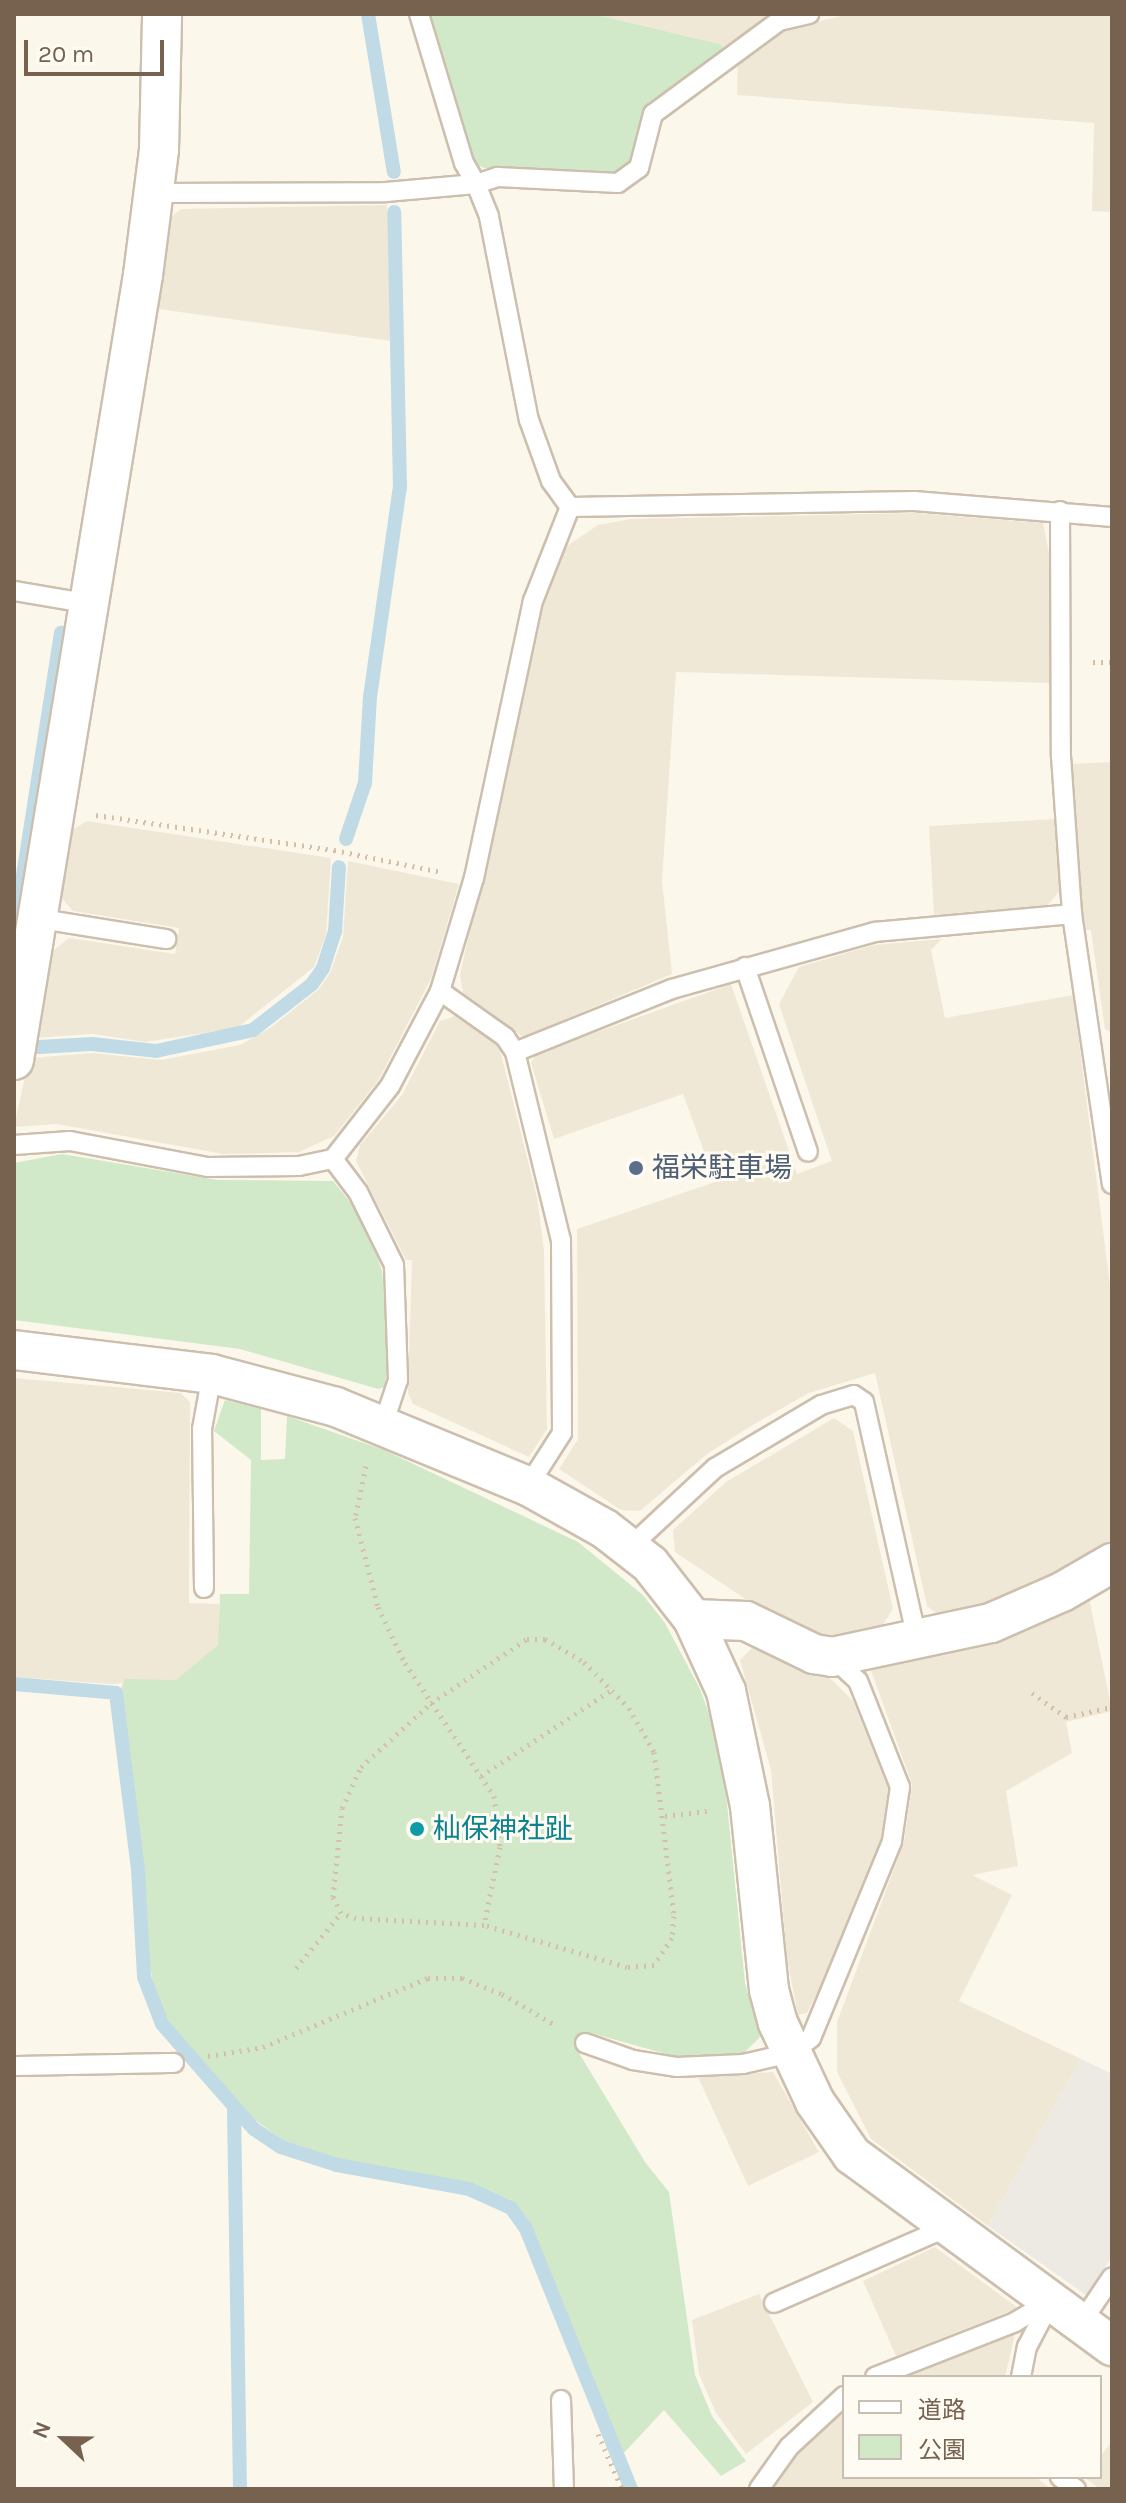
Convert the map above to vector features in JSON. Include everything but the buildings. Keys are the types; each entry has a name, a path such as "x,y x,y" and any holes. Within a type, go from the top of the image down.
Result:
{"street":[{"path":"14,1060 41,919 155,193 162,14"},
{"path":"14,1350 212,1374 284,1390 383,1425 528,1486 630,1547 671,1587 693,1619 726,1691 750,1806 769,1990 791,2053 821,2112 852,2155 1112,2346"},
{"path":"693,1619 746,1621 814,1654 832,1657 917,1639 1018,1612 1112,1563"}],"lane":[{"path":"419,14 464,163 489,217 529,420 551,481 570,507"},
{"path":"155,193 386,192 476,184 498,177 618,183 639,168 653,114 779,21 809,14"},
{"path":"570,507 914,501 1112,517"},
{"path":"14,1145 70,1141 208,1167 299,1166 333,1159 390,1086 440,991 474,878 533,601 570,507"},
{"path":"1060,511 1061,756 1072,914 1104,1064 1112,1184"},
{"path":"14,591 90,604"},
{"path":"515,1052 672,989 875,932 1072,914"},
{"path":"41,919 166,939"},
{"path":"745,967 808,1152"},
{"path":"440,991 505,1037 515,1052 561,1240 562,1433 528,1486"},
{"path":"333,1159 358,1192 394,1265 398,1380 383,1425"},
{"path":"204,1588 202,1429 212,1374"},
{"path":"630,1547 715,1468 821,1405 854,1395 864,1402 917,1639"},
{"path":"585,2043 633,2060 677,2067 743,2064 791,2053 811,2038 829,2004 892,1841 900,1787 858,1681 832,1657"},
{"path":"14,2066 174,2063"},
{"path":"774,2303 948,2227"},
{"path":"1081,2323 1112,2277"},
{"path":"880,2375 1015,2322 1051,2301"},
{"path":"1021,2375 1027,2347 1051,2301"},
{"path":"759,2489 789,2447 842,2398"},
{"path":"561,2400 564,2489"}],"path":[{"path":"58,810 334,850 474,878"},
{"path":"383,1425 361,1481 355,1518 360,1548 391,1637 494,1796 501,1828 484,1925"},
{"path":"527,1639 562,1646 613,1689 649,1742 665,1816 674,1916 672,1938 654,1965 627,1967 484,1925 341,1913 333,1897 338,1834 350,1786 376,1747 431,1703 527,1639"},
{"path":"481,1776 613,1689"},
{"path":"1032,1693 1066,1717 1112,1707"},
{"path":"665,1816 711,1810"},
{"path":"296,1968 341,1913"},
{"path":"208,2056 263,2047 428,1978 462,1978 502,1994 585,2043"}],"shaded area":[{"path":"593,14 775,14 726,50 720,44"},
{"path":"850,14 1112,14 1112,212 1092,211 1094,123 737,95 738,61 781,30"},
{"path":"387,205 391,341 151,308 164,222 181,209"},
{"path":"915,513 1043,523 1050,558 1049,683 676,672 662,881 672,974 523,1037 463,993 460,975 539,619 564,548 598,525 631,519"},
{"path":"1112,762 1112,1033 1105,1029 1091,930 1084,930 1072,764"},
{"path":"1054,819 1060,890 1048,905 934,915 929,826"},
{"path":"87,821 331,858 326,935 314,967 237,1028 145,1042 93,1034 34,1038 48,955 69,938 175,954 179,928 73,911 58,894 67,833"},
{"path":"348,861 459,884 431,979 378,1081 334,1136 299,1152 223,1154 57,1124 14,1127 29,1058 93,1053 161,1060 240,1045 270,1028 318,990 330,973 343,937"},
{"path":"942,939 931,950 945,1018 1073,995 1112,1301 1112,1549 1059,1582 944,1619 927,1606 875,1373 809,1393 756,1423 707,1454 640,1511 621,1510 559,1469 578,1439 577,1229 715,1182 683,1094 554,1139 531,1063 536,1054 731,984 797,1174 832,1161 779,1004 799,967 874,945"},
{"path":"455,1016 499,1046 537,1197 544,1251 547,1429 529,1457 413,1404 408,1393 412,1260 406,1260 356,1161 360,1145 402,1095 440,1021"},
{"path":"14,1378 181,1393 190,1402 189,1603 219,1604 219,1645 176,1681 110,1684 14,1677"},
{"path":"834,1418 853,1431 893,1609 882,1626 843,1639 821,1640 762,1610 675,1552 673,1530 726,1482"},
{"path":"1088,1593 1112,1711 1066,1722 1072,1753 1006,1791 1018,1866 972,1875 1012,1895 959,2001 1081,2059 988,2226 871,2139 837,2072 837,2022 904,1842 912,1784 869,1665"},
{"path":"756,1644 830,1678 853,1701 889,1791 881,1841 843,1941 807,2013 798,2015 787,1959 771,1770 740,1660"},
{"path":"1081,2059 1112,2074 1112,2257 1086,2295 988,2226"},
{"path":"773,2072 819,2152 748,2186 698,2077"},
{"path":"935,2247 1018,2308 896,2356 863,2281"},
{"path":"759,2294 813,2402 746,2454 716,2413 699,2374 692,2320"},
{"path":"1015,2334 1005,2375 908,2375"},
{"path":"842,2412 842,2479 1038,2479 1051,2489 772,2489 796,2455"},
{"path":"1112,2441 1112,2489 1100,2489 1086,2479 1102,2479 1102,2454"}],"green space":[{"path":"426,14 593,14 720,44 726,50 645,108 631,162 610,175 485,168 473,164"},
{"path":"62,1154 217,1180 333,1181 365,1221 382,1271 389,1348 385,1387 378,1389 240,1349 14,1320 14,1163"},
{"path":"225,1400 261,1409 261,1460 285,1459 287,1416 384,1450 578,1542 643,1595 665,1623 700,1689 714,1728 726,1794 745,1983 760,2037 744,2053 677,2057 591,2033 579,2053 645,2162 669,2192 695,2375 712,2416 746,2461 721,2476 664,2410 623,2454 531,2228 511,2200 470,2183 339,2159 282,2140 250,2116 167,2020 156,1998 146,1947 144,1868 121,1688 125,1679 176,1680 218,1645 220,1594 249,1594 251,1460 214,1431"}],"waterway":[{"path":"368,14 394,172"},
{"path":"346,839 365,783 370,697 400,487 394,212"},
{"path":"14,933 61,633"},
{"path":"39,1047 92,1044 156,1051 253,1030 312,984 323,968 335,932 339,867"},
{"path":"14,1684 116,1693 138,1869 144,1977 162,2024 254,2129 281,2147 337,2165 469,2189 511,2208 526,2229 631,2489"},
{"path":"234,2108 240,2489"}],"place":[{"name":"福栄駐車場","path":"636,1168"},
{"name":"杣保神社趾","path":"417,1829"}]}
